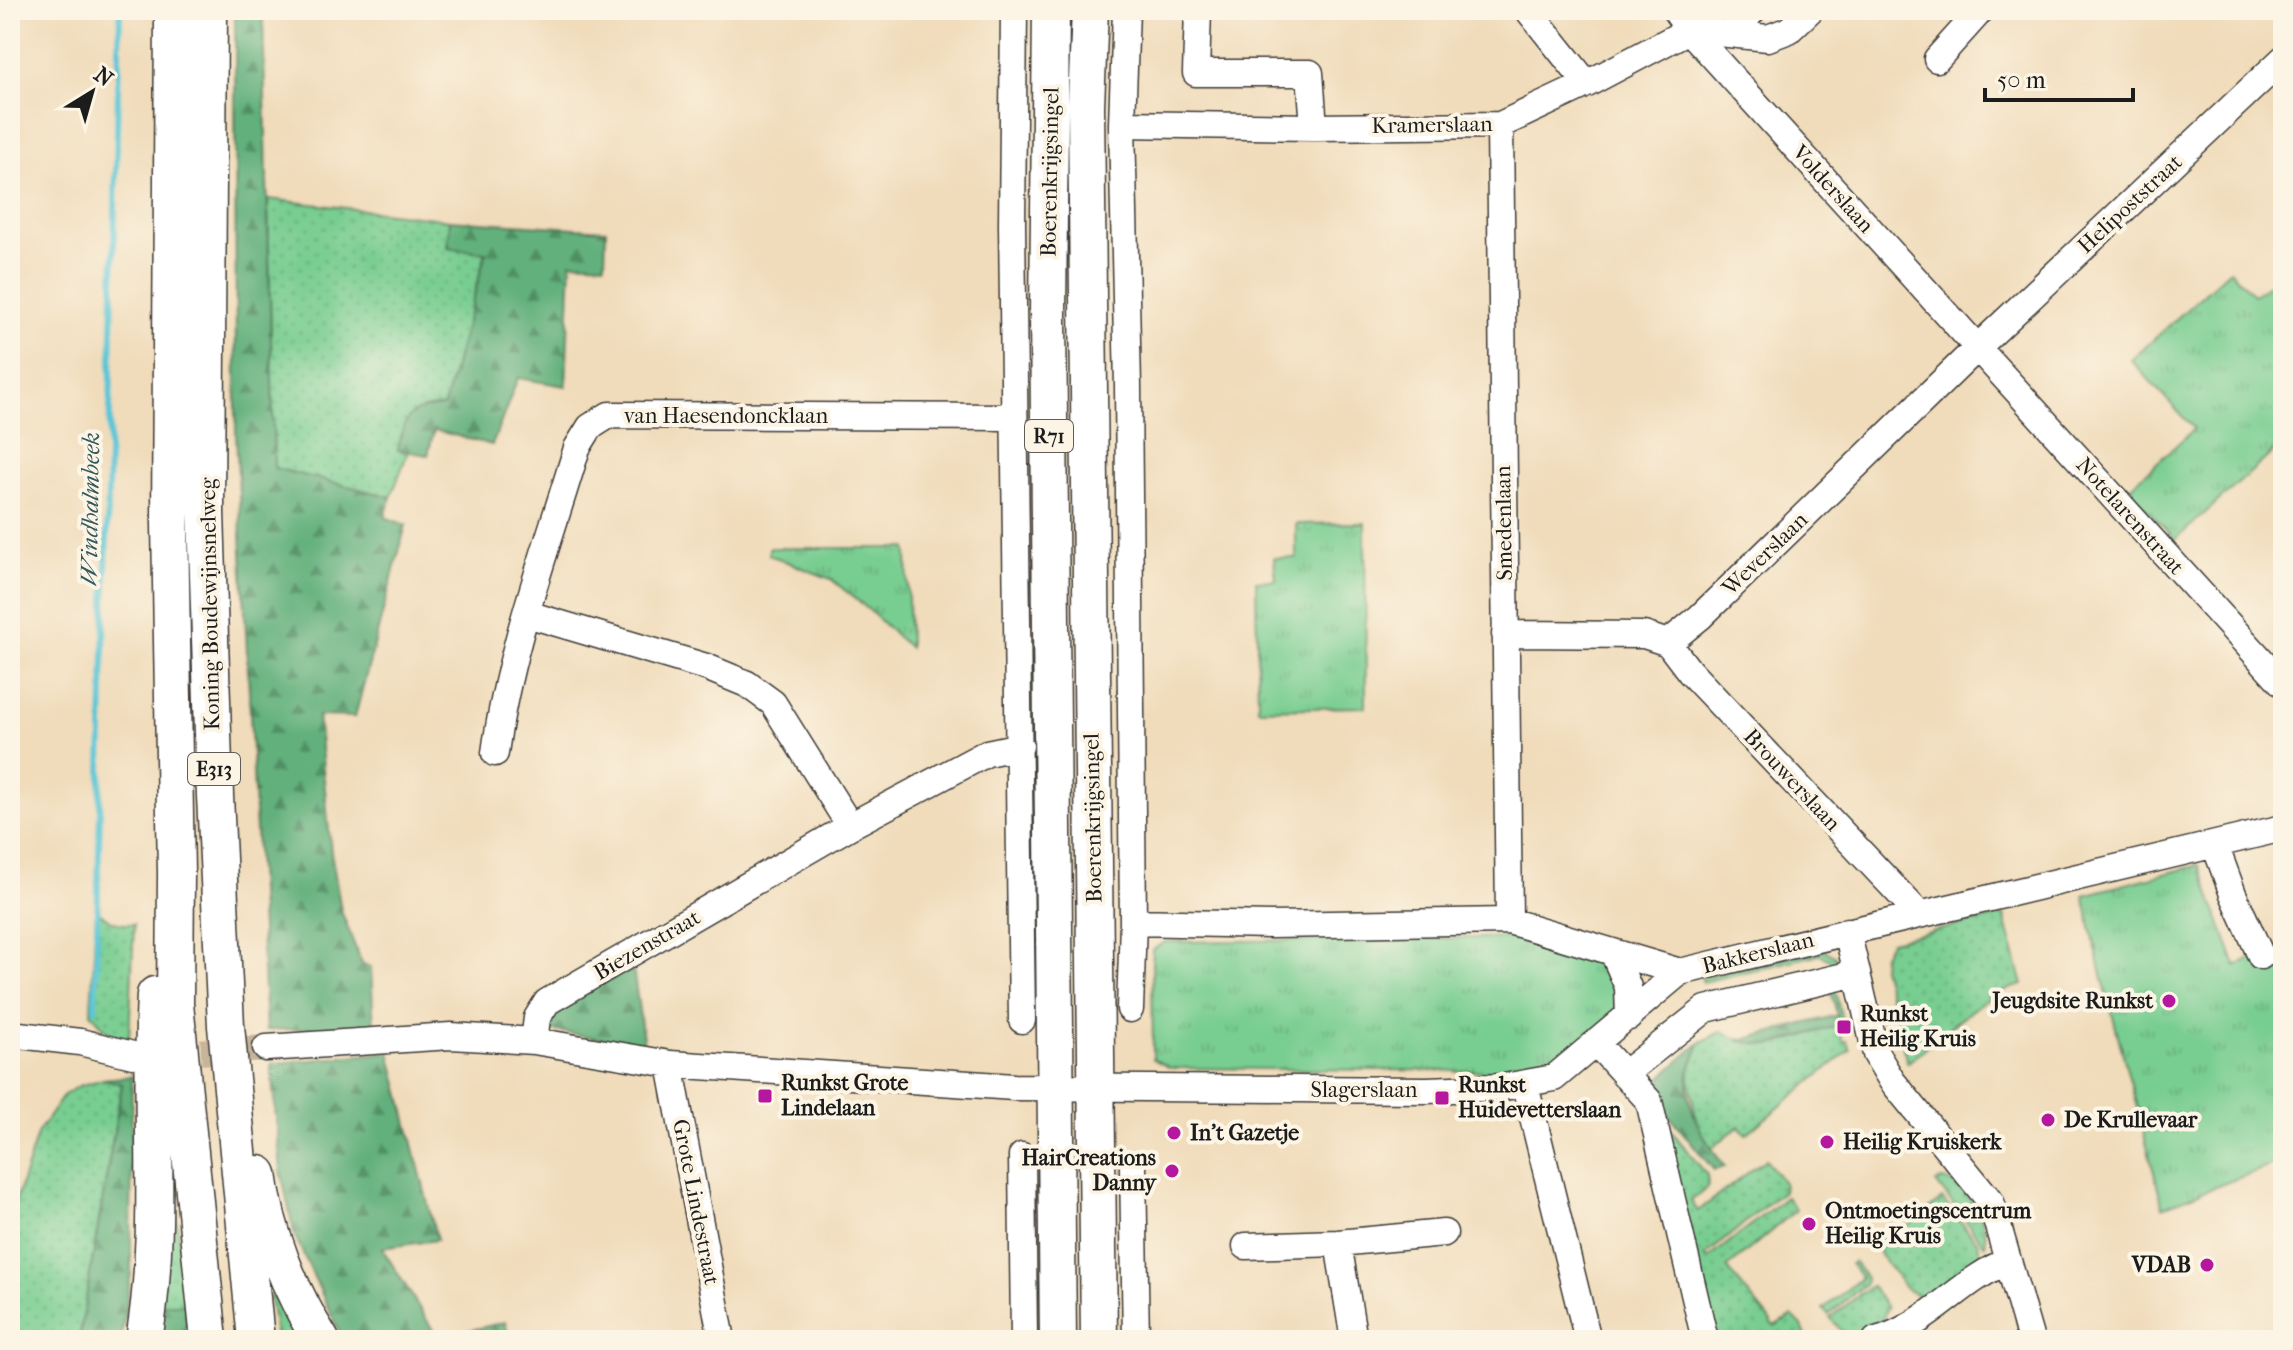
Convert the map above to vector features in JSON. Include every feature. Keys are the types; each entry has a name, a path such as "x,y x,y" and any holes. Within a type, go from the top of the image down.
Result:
{"highway":[{"name":"Koning Boudewijnsnelweg","path":"173,10 170,524 175,1004 209,1340"},
{"name":"Koning Boudewijnsnelweg","path":"209,10 206,512 215,796 226,1026 256,1340"},
{"name":"Boerenkrijgsingel","path":"1051,10 1048,331 1058,1340"},
{"name":"Boerenkrijgsingel","path":"1090,10 1086,105 1099,1340"},
{"path":"144,1340 153,1240 159,909 176,874"},
{"path":"226,1026 245,1065 261,1197 283,1264 304,1313 321,1340"}],"street":[{"name":"Boerenkrijgsingel","path":"1014,10 1014,417 1022,1020"},
{"name":"Boerenkrijgsingel","path":"1126,10 1122,124 1133,922 1130,1009"},
{"path":"1198,10 1196,73 1310,73 1314,127"},
{"path":"1528,10 1587,84"},
{"name":"Kramerslaan","path":"1122,124 1314,127 1500,125 1587,84 1682,20 1714,10"},
{"path":"1733,34 1753,10"},
{"path":"1682,20 1733,34 1768,38 1789,30 1810,10"},
{"path":"1937,59 1981,10"},
{"name":"Volderslaan","path":"1682,20 1977,348"},
{"name":"Helipoststraat","path":"1977,348 2283,59"},
{"name":"Smedenlaan","path":"1500,125 1509,921"},
{"path":"1089,296 1125,262"},
{"name":"Weverslaan","path":"1668,643 1700,617 1977,348"},
{"name":"Notelarenstraat","path":"1977,348 2283,684"},
{"name":"van Haesendoncklaan","path":"495,753 501,706 527,614 577,448 590,427 609,415 1014,417"},
{"path":"527,614 706,667 747,684 773,703 850,826"},
{"path":"1505,634 1644,635 1668,643"},
{"name":"Brouwerslaan","path":"1668,643 1690,672 1919,914"},
{"name":"Biezenstraat","path":"534,1041 537,1018 547,1002 850,826 987,753 1020,746"},
{"name":"Boerenkrijgsingel","path":"1018,809 1054,862"},
{"name":"Bakkerslaan","path":"1133,922 1271,925 1509,921 1680,972 2283,828"},
{"path":"2215,845 2261,956"},
{"path":"1847,931 1876,1054 1883,1068 1991,1202 2031,1340"},
{"path":"1613,952 1628,987 1629,1017"},
{"path":"1680,972 1706,1009"},
{"name":"Slagerslaan","path":"1056,1089 1427,1090 1525,1085 1554,1078 1680,972"},
{"path":"1624,1074 1706,1009 1857,973"},
{"path":"10,1034 80,1042 133,1055"},
{"path":"266,1048 451,1036 534,1041 670,1064 1056,1089"},
{"path":"1597,1044 1649,1101 1705,1340"},
{"name":"Grote Lindestraat","path":"670,1064 722,1340"},
{"path":"1525,1085 1588,1340"},
{"path":"1022,1156 1024,1340"},
{"path":"1133,1167 1136,1340"},
{"path":"1246,1246 1338,1243 1444,1233"},
{"path":"1024,1282 1057,1237"},
{"path":"1338,1243 1354,1340"},
{"path":"1876,1340 1919,1320 1973,1279 2008,1261"}],"green space":[{"path":"235,10 263,10 274,468 391,497 385,517 406,525 355,717 318,716 331,852 341,910 362,965 371,967 374,1027 266,1030 236,435"},
{"path":"268,199 450,220 449,248 486,251 444,406 398,450 408,452 391,497 274,468"},
{"path":"450,220 606,230 605,264 571,262 566,386 518,378 492,445 434,430 428,455 398,450 403,429 415,412 444,406 486,252 448,248"},
{"path":"2230,270 2253,295 2283,275 2283,443 2175,540 2128,489 2194,429 2131,360"},
{"path":"1365,523 1366,707 1258,709 1256,581 1276,580 1274,558 1296,558 1296,524"},
{"path":"769,548 907,548 909,648 831,579 769,555"},
{"path":"2199,865 2236,966 2283,944 2283,1161 2163,1207 2084,895"},
{"path":"96,909 113,921 134,924 129,1039 112,1037 91,1013"},
{"path":"2004,915 2023,985 1977,1006 1907,1063 1882,967 1883,954 1891,941"},
{"path":"1544,937 1603,959 1619,985 1614,1017 1548,1069 1170,1068 1153,1059 1152,950 1165,942"},
{"path":"1820,949 1834,955 1842,968 1835,970 1833,962 1820,954 1703,982 1701,977"},
{"path":"633,968 644,1046 549,1030 551,1006"},
{"path":"1835,990 1844,1027 1841,1031 1843,1041 1847,1041 1850,1050 1746,1134 1739,1126 1711,1149 1698,1128 1688,1074 1700,1043 1722,1031 1752,1042 1781,1042 1840,1024 1831,992"},
{"path":"1838,1015 1840,1025 1770,1045 1738,1041"},
{"path":"1700,1043 1690,1070 1689,1099 1704,1136 1725,1167 1714,1170 1647,1089"},
{"path":"390,1052 437,1240 382,1248 438,1338 505,1322 510,1340 343,1340 294,1234 281,1171 271,1064"},
{"path":"132,1076 131,1273 121,1340 79,1340 122,1084 103,1079"},
{"path":"103,1079 122,1084 79,1340 10,1340 10,1219 38,1132 64,1095 79,1086"},
{"path":"1657,1113 1707,1175 1708,1187 1691,1201 1698,1211 1766,1159 1784,1184 1783,1191 1705,1256 1708,1259 1786,1197 1796,1210 1727,1268 1775,1327 1792,1316 1802,1326 1806,1336 1792,1340 1708,1340"},
{"path":"171,1155 185,1304 159,1304"},
{"path":"1942,1180 1960,1188 1975,1206 1984,1227 1985,1246 1936,1182"},
{"path":"1942,1199 1978,1243 1981,1256 1937,1293 1919,1296 1906,1289 1880,1255 1876,1239 1889,1222 1899,1233"},
{"path":"1853,1262 1866,1278 1865,1284 1828,1315 1823,1309 1861,1278 1850,1264"},
{"path":"1871,1286 1887,1307 1885,1315 1872,1328 1846,1336 1830,1318"},
{"path":"283,1293 309,1340 276,1340 270,1296"},
{"path":"159,1304 185,1304 188,1340 157,1340"}],"waterway":[{"name":"Windhalmbeek","path":"95,1009 120,10"}],"tunnel":[{"path":"162,1054 266,1048"}],"place":[{"name":"Jeugdsite Runkst","path":"2169,1001"},
{"name":"Runkst Heilig Kruis","path":"1844,1027"},
{"name":"Runkst Grote Lindelaan","path":"765,1096"},
{"name":"Runkst Huidevetterslaan","path":"1442,1098"},
{"name":"De Krullevaar","path":"2048,1120"},
{"name":"In't Gazetje","path":"1174,1133"},
{"name":"Heilig Kruiskerk","path":"1827,1142"},
{"name":"HairCreations Danny","path":"1172,1171"},
{"name":"Ontmoetingscentrum Heilig Kruis","path":"1809,1224"},
{"name":"VDAB","path":"2207,1265"}]}
